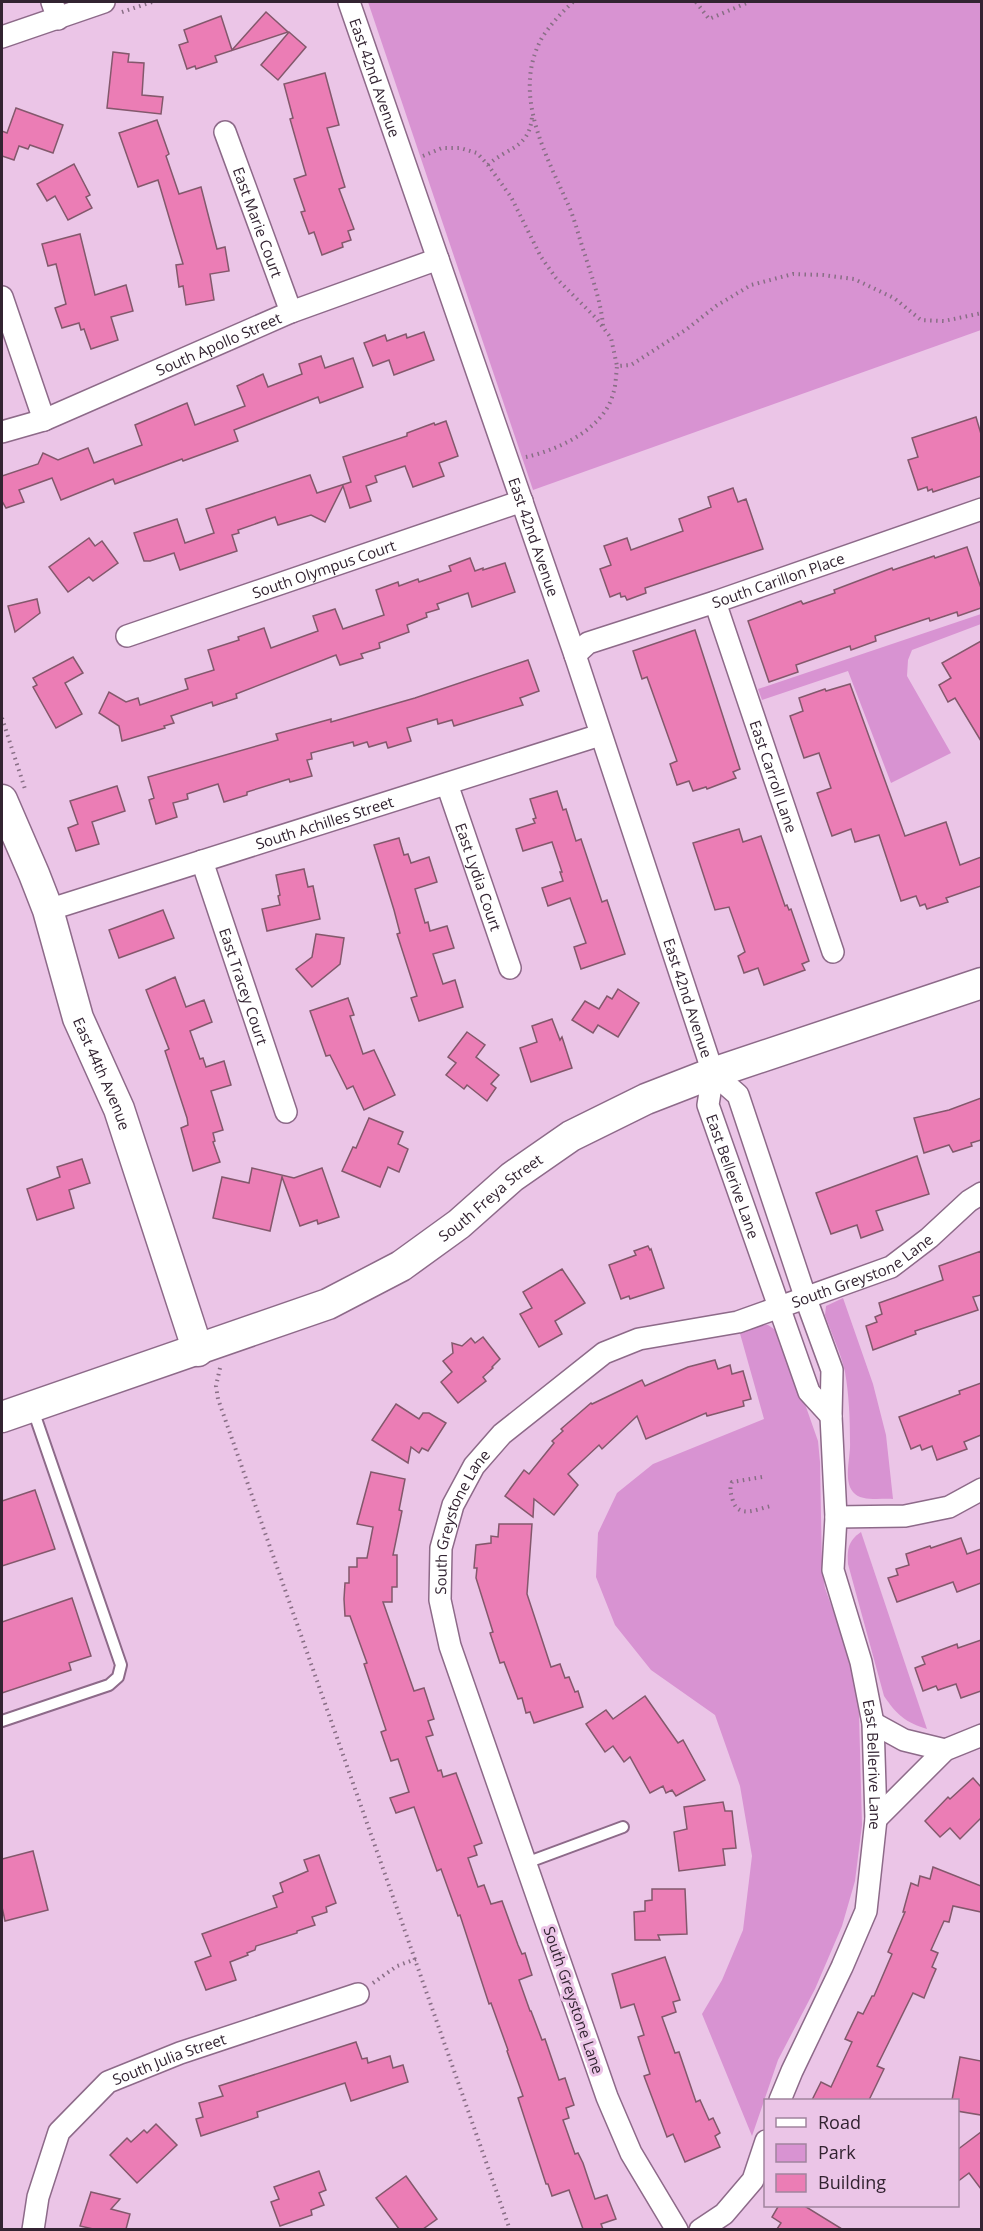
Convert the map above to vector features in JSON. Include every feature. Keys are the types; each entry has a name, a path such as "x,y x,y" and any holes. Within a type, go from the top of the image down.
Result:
{"main road":[{"name":"East 44th Avenue","path":"14,800 78,1018 119,1109 198,1351"},
{"name":"South Freya Street","path":"2,1417 198,1351 328,1304 401,1266 459,1224 513,1177 571,1136 646,1100 713,1073 981,983"}],"street":[{"path":"2,37 55,10 104,2"},
{"name":"East 42nd Avenue","path":"349,2 575,655 713,1073"},
{"name":"East Marie Court","path":"225,132 291,312"},
{"name":"South Apollo Street","path":"2,432 44,420 291,312 438,259"},
{"path":"2,297 44,420"},
{"name":"South Olympus Court","path":"127,636 522,501"},
{"name":"South Carillon Place","path":"575,655 588,643 980,515"},
{"name":"East Carroll Lane","path":"715,602 833,952"},
{"name":"South Achilles Street","path":"48,910 600,735"},
{"name":"East Lydia Court","path":"447,784 510,968"},
{"name":"East Tracey Court","path":"202,861 285,1112"},
{"name":"East Bellerive Lane","path":"713,1073 738,1095 832,1370 831,1416 836,1517 833,1570 861,1662 873,1723 876,1819 866,1911 780,2099"},
{"name":"East Bellerive Lane","path":"713,1073 708,1105 809,1392 831,1416"},
{"name":"South Greystone Lane","path":"676,2229 631,2153 607,2097 450,1646 440,1600 441,1548 453,1505 474,1466 502,1434 604,1353 639,1340 738,1322 891,1267 981,1193"},
{"path":"836,1517 905,1516 949,1507 981,1489"},
{"path":"873,1723 904,1740 945,1750"},
{"path":"876,1819 945,1750 981,1735"},
{"name":"South Julia Street","path":"33,2229 38,2197 59,2132 108,2082 180,2053 358,1994"},
{"path":"700,2229 724,2214 753,2180 764,2144"}],"lane":[{"path":"2,1722 109,1685 118,1677 121,1665 32,1406"},
{"path":"526,1863 623,1827"}],"path":[{"path":"488,165 520,145 530,128 530,80 537,52 543,37 558,16 573,2"},
{"path":"696,2 710,19 749,2"},
{"path":"531,113 546,155 568,204 593,279 603,326"},
{"path":"423,156 442,148 460,148 477,153 511,197 541,257 556,278 603,326 611,338 617,366 613,394 604,414 563,446 525,457"},
{"path":"617,366 631,365 687,329 716,306 751,285 793,273 854,279 894,298 921,320 944,321 981,313"},
{"path":"2,718 23,780 14,800"},
{"path":"227,1361 219,1369 216,1386 219,1399 510,2229"},
{"path":"762,1477 732,1482 730,1492 740,1511 746,1512 771,1506"},
{"path":"358,1994 397,1966 416,1959"}],"green space":[{"path":"368,2 981,2 981,330 533,490"},
{"path":"981,614 981,624 912,650 908,660 907,676 951,753 891,783 848,671 762,700 758,689"},
{"path":"843,1298 873,1384 886,1435 893,1499 861,1497 853,1492 848,1481 850,1424 845,1372 825,1315 826,1306"},
{"path":"761,1324 768,1325 780,1333 818,1441 822,1568 825,1588 851,1661 859,1713 862,1825 855,1881 842,1926 815,1989 778,2060 752,2136 702,2014 722,1980 743,1930 752,1856 740,1786 715,1715 651,1670 615,1625 596,1577 598,1533 617,1493 653,1464 764,1419 739,1330"},
{"path":"861,1532 927,1729 902,1717 884,1696 848,1564 849,1546"}],"building":[{"path":"266,12 288,32 215,56 217,62 196,69 195,66 187,69 179,45 188,42 184,30 221,16 232,50"},
{"path":"289,32 306,47 278,80 261,65"},
{"path":"113,52 129,54 128,62 144,63 142,95 163,97 161,114 107,108"},
{"path":"325,73 339,125 327,128 345,187 339,189 354,229 348,231 351,240 342,243 343,247 322,255 314,232 309,234 301,212 305,211 294,179 306,175 290,119 293,118 284,84"},
{"path":"16,108 63,125 53,153 30,145 28,149 19,146 14,160 2,156 2,131 7,133"},
{"path":"157,120 169,154 166,156 179,194 201,187 217,249 225,247 229,271 210,274 214,300 186,305 183,286 179,287 176,265 183,264 158,180 138,187 119,133"},
{"path":"74,164 90,195 86,197 92,208 68,220 55,196 47,201 37,184"},
{"path":"80,234 95,295 126,285 133,311 111,317 118,340 91,349 84,329 81,330 79,323 62,328 55,308 66,304 56,264 48,266 42,244"},
{"path":"424,332 434,360 394,375 389,360 373,366 364,343 385,335 387,341 406,334 407,338"},
{"path":"321,356 325,368 353,358 363,387 320,403 318,397 234,430 238,441 115,484 113,479 61,500 52,478 19,490 24,502 6,508 2,501 2,476 38,464 43,453 58,460 88,448 94,463 142,445 135,425 187,403 195,425 245,406 237,386 263,374 268,387 302,374 299,364"},
{"path":"976,417 981,434 981,476 933,492 932,489 928,491 927,487 918,490 908,460 918,457 912,438"},
{"path":"446,421 458,456 439,463 444,476 413,487 405,466 375,476 377,482 366,486 371,501 350,508 343,486 325,522 311,515 278,525 275,517 238,530 239,533 232,535 237,551 180,570 174,553 144,561 134,533 177,519 185,543 214,533 206,509 310,475 317,493 351,482 343,457 407,436 407,433 434,423 435,425"},
{"path":"733,488 738,502 746,499 763,549 645,588 646,593 627,600 625,596 621,597 620,593 610,597 600,569 611,565 604,546 627,538 631,550 683,531 679,519 711,507 708,497"},
{"path":"89,538 95,546 102,541 118,563 93,581 89,577 68,592 49,567"},
{"path":"967,547 981,588 981,608 958,616 957,612 930,621 929,618 875,636 876,641 851,650 850,646 796,665 798,672 769,682 748,621 801,601 803,604 835,593 834,590 892,568 893,570"},
{"path":"470,558 475,571 505,563 515,592 472,607 468,593 437,604 439,609 426,613 427,617 407,625 409,632 379,643 380,648 361,654 363,658 340,665 336,655 236,694 237,698 213,706 212,702 171,716 174,723 164,726 165,728 122,741 119,726 99,713 109,692 126,702 138,698 140,705 188,689 185,679 214,670 208,650 239,640 238,637 264,628 271,648 318,631 313,616 335,609 343,629 384,615 376,590 398,582 399,586 418,579 419,582 451,571 449,566"},
{"path":"37,599 40,613 15,632 8,606"},
{"path":"695,630 740,769 733,772 736,778 707,789 706,787 693,791 689,781 677,785 670,764 677,761 647,677 642,679 633,651"},
{"path":"981,641 981,741 955,698 948,702 939,685 951,678 942,663"},
{"path":"73,657 83,673 65,683 82,714 56,728 33,687 37,685 33,678"},
{"path":"528,660 539,691 520,698 523,705 454,726 452,720 438,724 437,719 407,728 411,741 388,748 386,742 369,747 367,742 354,746 353,742 311,753 312,759 307,760 312,776 290,782 289,779 224,802 218,784 187,794 188,799 173,803 177,817 156,824 149,800 154,798 148,777 278,740 276,734 331,719 331,722 415,698"},
{"path":"850,684 905,836 946,822 960,865 981,857 981,886 946,898 948,902 927,909 925,904 920,906 916,896 901,901 879,835 855,842 851,829 832,836 817,793 831,788 819,753 804,758 790,716 803,711 799,698"},
{"path":"117,786 125,811 92,822 99,844 76,851 68,828 78,824 70,801"},
{"path":"557,791 563,810 566,809 576,841 581,839 602,902 607,900 625,954 581,969 574,947 586,943 570,898 548,906 542,888 563,881 552,842 523,851 516,829 535,823 533,819 536,818 530,799"},
{"path":"739,829 743,842 761,836 785,906 791,909 809,961 802,964 805,970 764,985 758,968 744,973 738,956 745,952 729,907 715,910 693,843"},
{"path":"399,838 404,855 408,854 411,863 429,857 437,882 415,889 425,923 428,922 430,931 447,926 454,948 433,954 443,984 455,980 463,1007 419,1021 411,998 417,996 397,934 400,933 374,845"},
{"path":"304,869 308,887 313,886 320,919 267,931 262,909 280,905 276,875"},
{"path":"163,910 174,938 119,958 109,930"},
{"path":"316,934 344,938 340,964 312,987 296,969 312,957"},
{"path":"175,977 186,1007 204,1000 212,1022 190,1031 200,1059 203,1058 206,1067 224,1061 231,1085 211,1091 223,1130 213,1133 215,1141 213,1142 220,1162 193,1171 181,1128 188,1125 187,1118 165,1051 169,1049 146,990"},
{"path":"618,989 639,1003 618,1037 598,1025 593,1033 572,1020 585,1001 599,1009 607,996 612,999"},
{"path":"348,998 354,1015 350,1016 363,1054 374,1050 395,1095 364,1110 353,1086 347,1089 330,1055 326,1056 310,1011"},
{"path":"552,1019 560,1040 562,1037 572,1068 531,1082 520,1048 537,1042 532,1026"},
{"path":"467,1032 485,1045 476,1057 499,1075 491,1084 496,1088 487,1101 467,1085 464,1089 446,1075 456,1063 448,1057"},
{"path":"981,1098 981,1140 971,1143 972,1146 953,1152 949,1145 924,1153 914,1118 949,1110"},
{"path":"369,1118 403,1132 398,1144 408,1149 399,1172 388,1167 380,1187 342,1171 353,1147 356,1148"},
{"path":"917,1156 929,1194 876,1211 883,1230 861,1238 857,1225 831,1234 816,1193"},
{"path":"82,1159 90,1183 69,1190 74,1208 37,1220 27,1189 60,1177 57,1167"},
{"path":"252,1168 294,1178 322,1168 339,1217 318,1224 317,1220 300,1226 282,1177 270,1231 213,1218 222,1177 249,1183"},
{"path":"648,1246 664,1288 630,1299 629,1296 621,1299 609,1265 636,1255 634,1251"},
{"path":"981,1251 981,1295 973,1297 978,1310 915,1331 916,1334 873,1350 866,1326 877,1322 875,1317 882,1314 879,1303 943,1280 939,1266"},
{"path":"562,1269 585,1303 555,1321 562,1334 539,1347 520,1314 532,1308 523,1292"},
{"path":"483,1337 500,1359 483,1377 486,1381 458,1403 441,1382 452,1372 443,1361 453,1353 452,1343 462,1346 471,1338 475,1343"},
{"path":"715,1360 718,1369 730,1365 732,1374 743,1371 751,1399 743,1401 744,1406 707,1416 706,1413 646,1439 637,1416 602,1449 599,1445 568,1474 578,1485 554,1515 534,1499 533,1517 505,1496 524,1470 529,1474 554,1443 552,1441 563,1431 561,1429 591,1403 642,1380 645,1386 688,1367"},
{"path":"981,1383 981,1435 964,1442 967,1449 937,1460 932,1446 922,1450 920,1445 911,1449 899,1417 960,1394 959,1391"},
{"path":"396,1404 419,1419 423,1413 429,1413 446,1423 428,1451 422,1448 419,1453 411,1447 408,1463 372,1440"},
{"path":"371,1472 405,1479 399,1510 402,1511 393,1555 397,1555 397,1587 392,1587 392,1602 383,1602 414,1691 424,1688 434,1719 428,1721 433,1735 426,1737 438,1771 441,1770 443,1777 456,1773 482,1843 474,1846 477,1855 468,1858 478,1887 484,1885 491,1904 502,1901 518,1945 522,1954 525,1953 532,1975 519,1980 542,2040 545,2039 559,2080 565,2078 574,2105 566,2108 569,2118 563,2120 575,2154 578,2153 583,2163 595,2199 607,2195 616,2219 601,2224 603,2229 583,2229 569,2190 552,2196 546,2184 518,2098 523,2096 491,2003 489,2004 460,1915 458,1916 441,1869 437,1871 414,1807 396,1813 390,1798 409,1792 398,1759 391,1761 381,1732 386,1730 364,1664 367,1663 350,1616 345,1616 344,1599 345,1583 349,1583 349,1567 357,1567 357,1558 367,1558 373,1527 357,1524"},
{"path":"35,1490 55,1549 2,1566 2,1501"},
{"path":"499,1524 532,1524 527,1594 551,1667 560,1664 565,1678 569,1677 575,1692 578,1691 583,1707 534,1723 530,1712 526,1713 522,1698 518,1699 504,1662 500,1663 476,1578 477,1568 474,1568 476,1545 491,1543 491,1536 498,1537"},
{"path":"961,1538 967,1554 981,1549 981,1583 957,1592 953,1582 897,1602 888,1578 898,1575 896,1569 909,1565 906,1554"},
{"path":"72,1598 91,1656 69,1663 71,1670 2,1693 2,1622"},
{"path":"981,1640 981,1691 961,1698 956,1684 938,1690 936,1686 923,1691 915,1668 925,1664 922,1657 957,1644 958,1648"},
{"path":"645,1696 678,1743 683,1740 705,1780 676,1796 672,1790 666,1793 663,1786 650,1793 630,1757 624,1762 613,1746 605,1752 586,1724 606,1710 613,1719"},
{"path":"973,1778 981,1787 981,1818 960,1839 950,1828 940,1837 925,1821 948,1797 950,1799"},
{"path":"723,1802 725,1811 732,1811 736,1848 723,1849 725,1865 679,1871 674,1832 687,1829 684,1807"},
{"path":"33,1851 48,1910 5,1921 2,1907 2,1859"},
{"path":"319,1855 336,1903 326,1907 327,1912 312,1917 315,1925 256,1946 255,1950 247,1953 248,1955 230,1962 236,1980 206,1990 195,1962 211,1956 202,1934 277,1907 273,1896 283,1892 280,1883 308,1871 304,1860"},
{"path":"933,1867 981,1886 981,1912 953,1906 949,1922 944,1921 931,1950 938,1953 932,1967 936,1969 924,1998 913,1993 877,2066 884,2069 869,2099 812,2099 821,2082 831,2087 852,2042 845,2039 858,2012 863,2014 874,1996 892,1954 888,1952 905,1912 903,1912 911,1883 918,1886 920,1876 930,1879"},
{"path":"652,1889 685,1889 687,1934 658,1935 660,1940 635,1940 634,1912 645,1911 645,1901 652,1900"},
{"path":"665,1957 680,2000 673,2002 676,2012 662,2017 675,2053 679,2052 696,2102 700,2100 709,2120 713,2118 720,2133 715,2136 720,2147 685,2162 673,2134 667,2137 644,2076 650,2074 638,2037 644,2035 634,2004 621,2008 612,1974"},
{"path":"356,2042 362,2059 367,2058 368,2063 390,2056 393,2068 403,2065 408,2082 351,2101 345,2083 257,2112 258,2117 201,2136 196,2119 203,2117 199,2103 223,2096 219,2086"},
{"path":"960,2057 981,2061 981,2115 959,2111 959,2099 952,2099"},
{"path":"156,2124 177,2145 137,2183 110,2155 127,2138 131,2142 144,2130 147,2133"},
{"path":"981,2132 981,2189 969,2173 959,2180 959,2148"},
{"path":"319,2171 326,2190 319,2193 324,2205 311,2210 312,2215 280,2226 271,2202 279,2199 274,2187"},
{"path":"406,2176 437,2219 423,2229 399,2229 376,2198"},
{"path":"91,2192 120,2199 111,2209 130,2214 126,2229 93,2229 80,2226"},
{"path":"778,2207 806,2207 842,2229 777,2229 781,2223 772,2217"}]}
